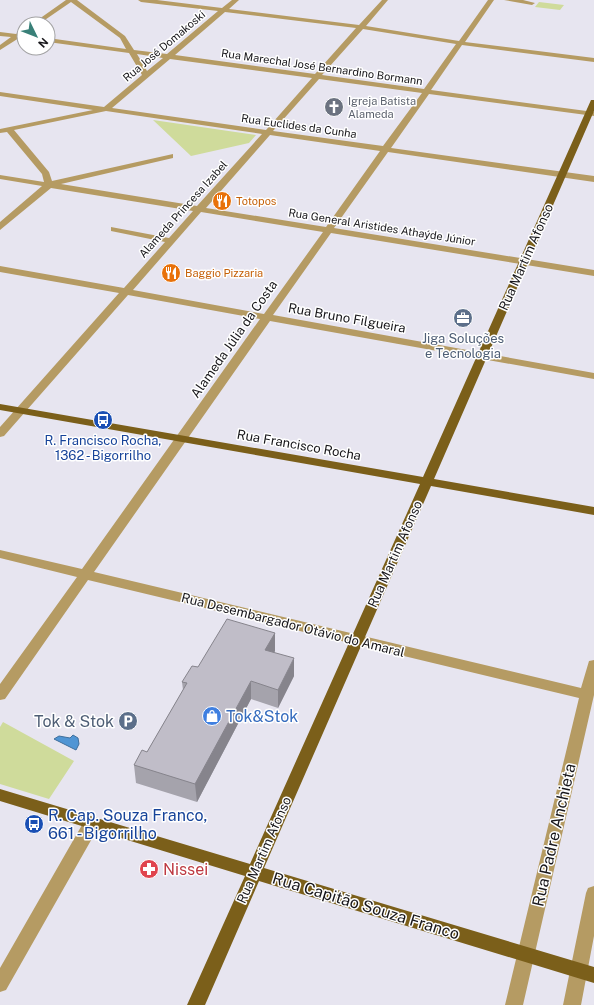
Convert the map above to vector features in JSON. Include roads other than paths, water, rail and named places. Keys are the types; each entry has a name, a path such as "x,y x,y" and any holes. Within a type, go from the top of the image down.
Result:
{"main road":[{"name":"Rua Martim Afonso","path":"196,1005 562,175 591,114 594,102"},
{"name":"Rua Francisco Rocha","path":"0,407 594,511"},
{"name":"Rua Capitão Souza Franco","path":"0,795 586,973"}],"street":[{"path":"47,16 70,0"},
{"path":"74,0 116,31 134,52 146,76"},
{"path":"141,0 361,27 460,43 594,60"},
{"name":"Rua José Domakoski","path":"106,109 236,0"},
{"name":"Alameda Princesa Izabel","path":"0,434 385,0"},
{"name":"Alameda Júlia da Costa","path":"0,695 490,0"},
{"path":"507,0 532,3"},
{"path":"0,34 16,36"},
{"path":"0,48 16,39"},
{"name":"Rua Marechal José Bernardino Bormann","path":"56,41 591,114"},
{"name":"Rua Euclides da Cunha","path":"0,94 594,179"},
{"path":"0,131 106,109"},
{"path":"9,129 46,174 49,185"},
{"path":"0,227 49,185 73,178 170,156"},
{"path":"46,174 73,178"},
{"name":"Rua General Aristides Athaýde Júnior","path":"0,177 594,273"},
{"path":"114,229 171,241"},
{"name":"Rua Bruno Filgueira","path":"0,269 594,376"},
{"name":"Rua Desembargador Otávio do Amaral","path":"0,554 587,695"},
{"name":"Rua Padre Anchieta","path":"514,1005 594,665"},
{"path":"0,984 92,823"},
{"path":"572,1005 586,973 594,893"}],"water":[{"path":"73,735 78,738 79,744 76,750 54,739 59,736 70,738"}],"place":[{"name":"Igreja Batista Alameda","path":"334,107"},
{"name":"Totopos","path":"222,201"},
{"name":"Baggio Pizzaria","path":"171,273"},
{"name":"Jiga Soluções e Tecnologia","path":"463,318"},
{"name":"R. Francisco Rocha, 1362 - Bigorrilho","path":"103,420"},
{"name":"Tok&Stok","path":"212,716"},
{"name":"Tok & Stok","path":"128,721"},
{"name":"R. Cap. Souza Franco, 661 - Bigorrilho","path":"34,824"},
{"name":"Nissei","path":"149,869"}]}
